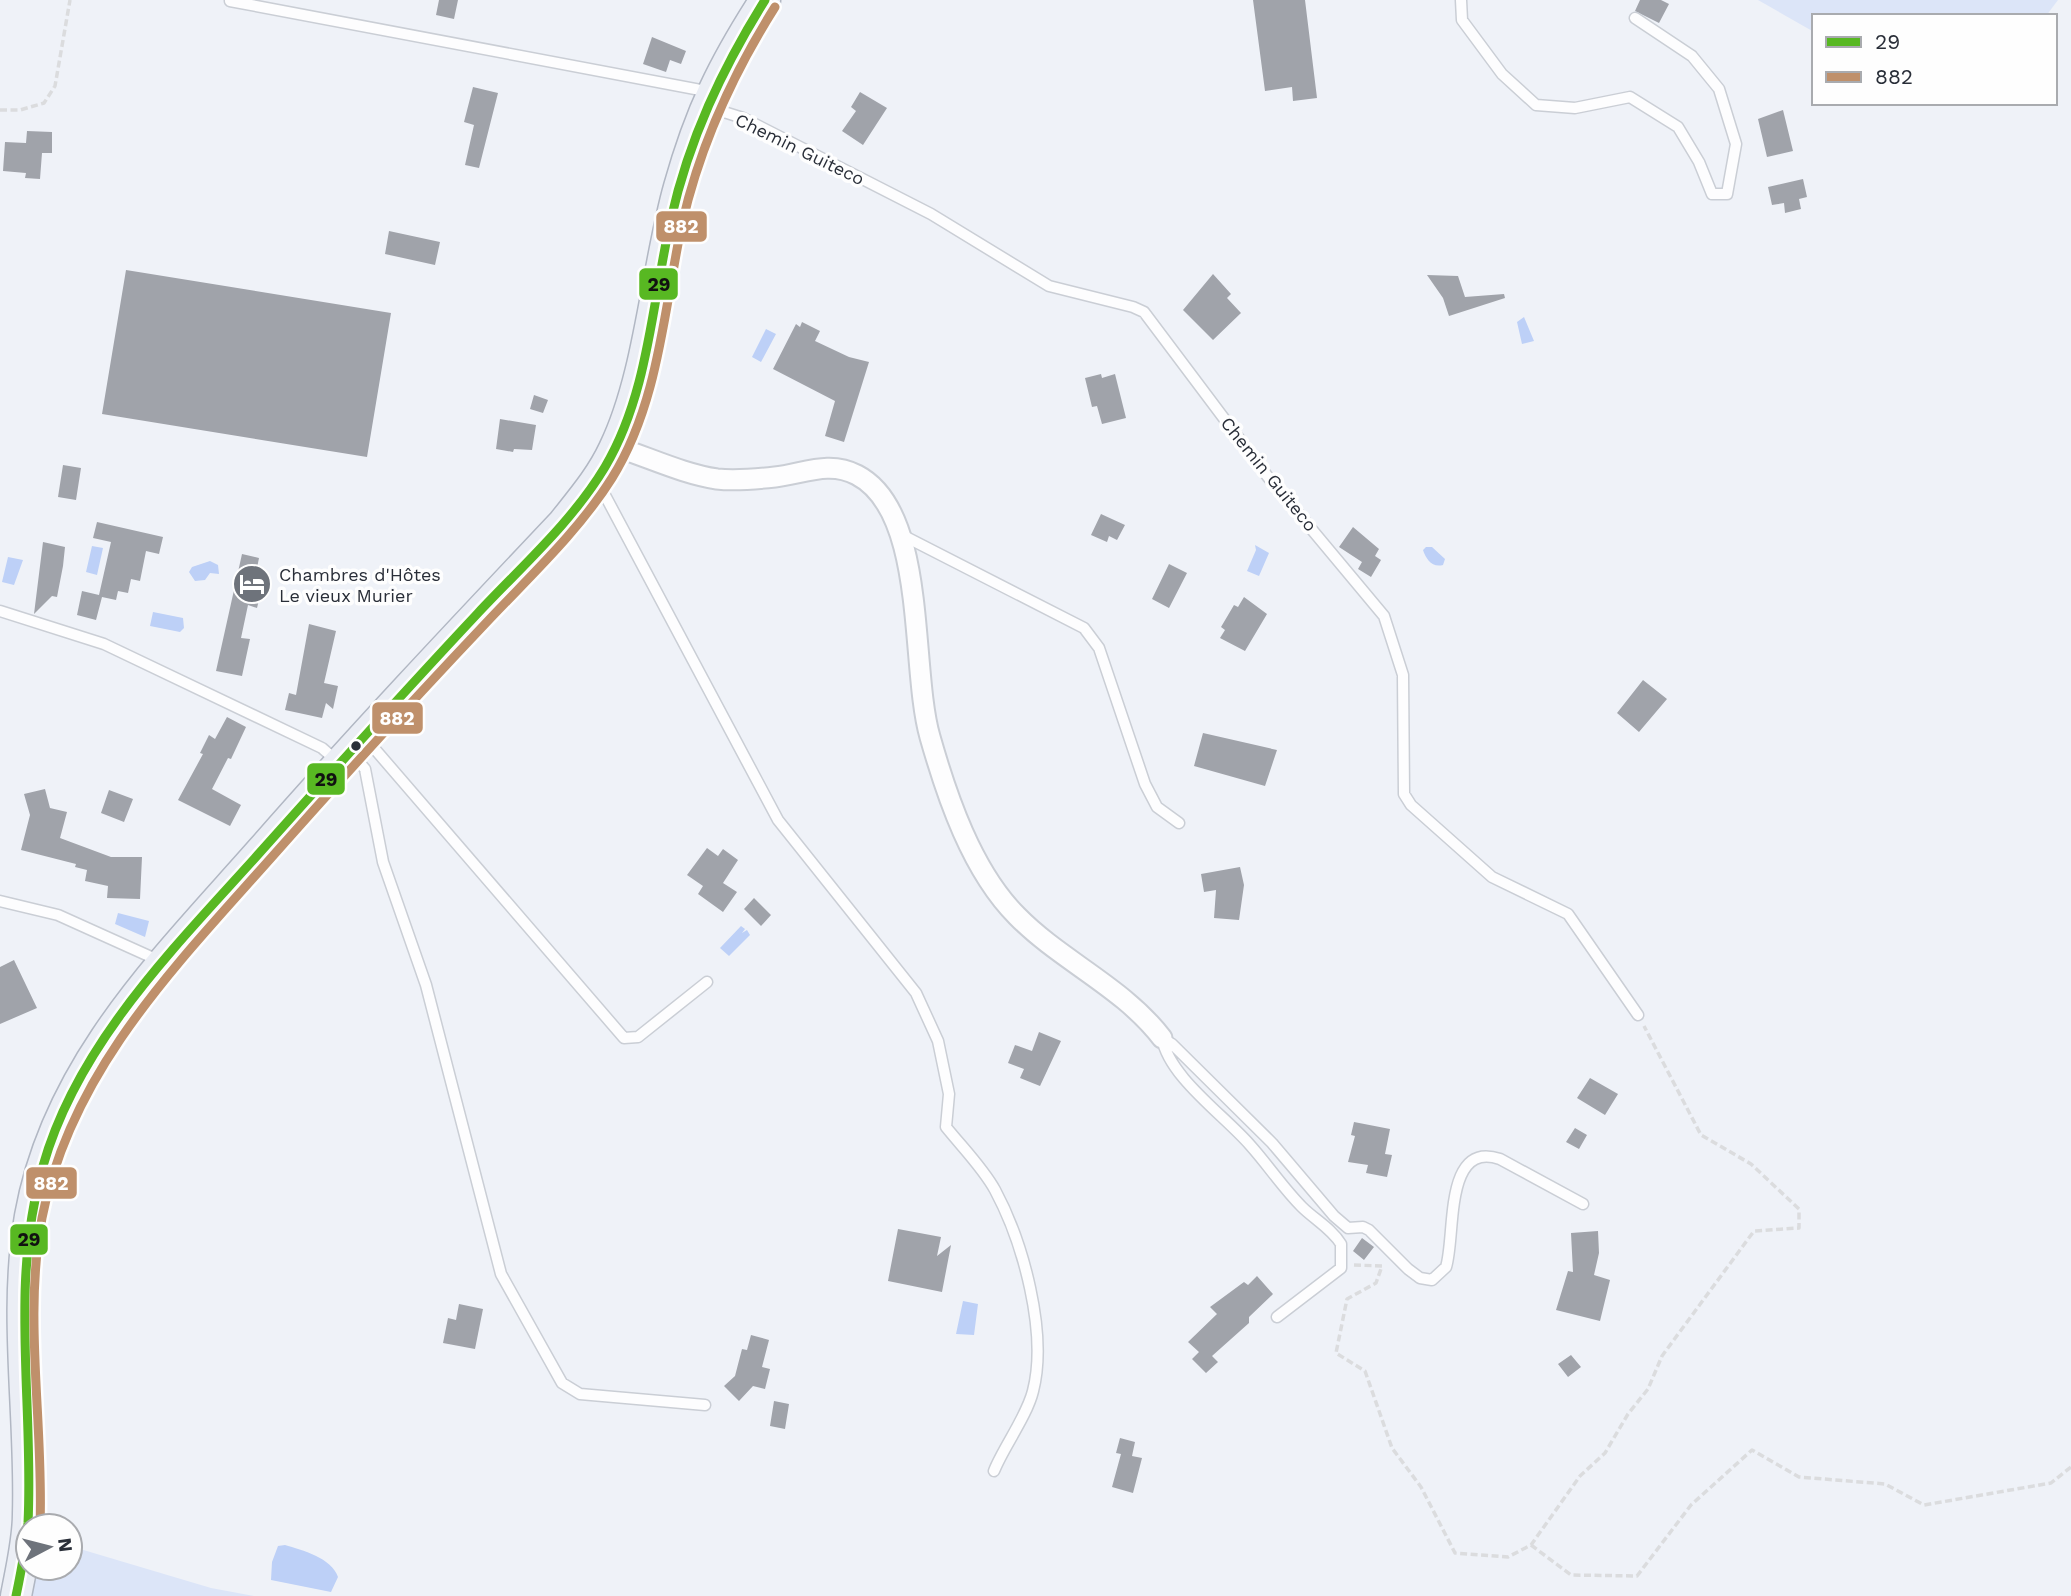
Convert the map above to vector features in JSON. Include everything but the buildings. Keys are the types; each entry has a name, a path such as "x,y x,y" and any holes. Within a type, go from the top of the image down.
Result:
{"main road":[{"path":"16,1596 28,1516 23,1287 30,1216 45,1156 68,1098 110,1030 164,962 350,750 563,523 597,481 615,447 635,389 678,188 708,99 727,59 765,0"}],"street":[{"path":"615,447 717,479 776,477 830,466 857,475 877,491 902,535 909,567 920,682 929,735 947,788 988,878 1018,918 1130,1005 1162,1038"}],"lane":[{"path":"1461,0 1462,20 1502,74 1536,105 1575,108 1630,97 1678,127 1699,162 1712,194 1727,194 1736,144 1718,89 1692,56 1635,18"},
{"name":"Chemin Guiteco","path":"230,1 708,99 931,214 1049,286 1144,312 1268,477 1384,616 1403,675 1404,794 1411,805 1492,877 1568,915 1638,1015"},
{"path":"597,481 778,820 916,993 938,1041 949,1094 946,1127 994,1189 1020,1249 1033,1314 1037,1369 1032,1395 994,1471"},
{"path":"902,535 1084,628 1099,648 1145,784 1157,807 1179,823"},
{"path":"0,611 104,644 321,748 350,750 624,1038 638,1037 707,982"},
{"path":"350,750 365,769 383,862 426,985 501,1274 562,1382 580,1394 705,1405"},
{"path":"0,901 58,915 164,962"},
{"path":"1162,1038 1228,1096 1334,1216 1348,1228 1363,1227 1369,1230 1420,1278 1432,1280 1446,1267 1457,1182 1468,1164 1477,1158 1489,1156 1500,1159 1583,1204"},
{"path":"1162,1038 1164,1053 1221,1118 1248,1142 1296,1202 1337,1239 1342,1250 1342,1265 1277,1317"}],"path":[{"path":"0,110 20,110 44,103 55,86 70,0"},
{"path":"1342,1265 1382,1266 1376,1283 1347,1299 1336,1353 1365,1371 1392,1448 1421,1487 1455,1553 1508,1557 1531,1545 1580,1476 1605,1453 1628,1414 1648,1389 1662,1356 1754,1231 1799,1228 1799,1209 1751,1164 1701,1135 1638,1015"},
{"path":"1531,1545 1571,1575 1637,1576 1691,1505 1752,1450 1799,1477 1885,1484 1924,1505 2051,1483 2071,1467"}],"shaded area":[{"path":"1758,0 2058,0 2048,14 1812,14 1812,31"},
{"path":"84,1550 211,1588 254,1596 25,1596 28,1582 84,1582"}],"water":[{"path":"1524,317 1534,341 1522,344 1517,322"},
{"path":"766,329 776,334 761,362 752,357"},
{"path":"1255,545 1269,553 1259,576 1247,571 1256,550"},
{"path":"92,546 103,548 97,575 86,572"},
{"path":"1432,547 1445,559 1443,565 1430,562 1423,550"},
{"path":"8,557 23,560 14,585 2,582"},
{"path":"210,561 218,565 219,574 210,573 205,580 195,581 189,572 192,567"},
{"path":"153,612 183,618 184,628 180,632 150,626"},
{"path":"118,913 149,921 145,937 115,924"},
{"path":"741,926 745,929 742,933 747,930 750,935 729,956 720,948"},
{"path":"963,1301 978,1304 974,1335 956,1334"},
{"path":"285,1545 316,1556 335,1570 338,1577 331,1592 271,1580 272,1562 278,1546"}],"transit line":[{"name":"29","path":"16,1596 28,1523 25,1344 27,1255 43,1166 59,1122 103,1039 161,964 394,704 562,525 605,467 620,438 640,378 671,219 687,161 721,79 765,0"},
{"name":"882","path":"40,1512 34,1333 37,1256 42,1218 56,1165 76,1115 131,1023 164,980 377,740 568,536 612,478 628,449 650,387 682,224 698,166 731,85 775,7"}],"place":[{"name":"Chambres d'Hôtes Le vieux Murier","path":"252,584"}]}
